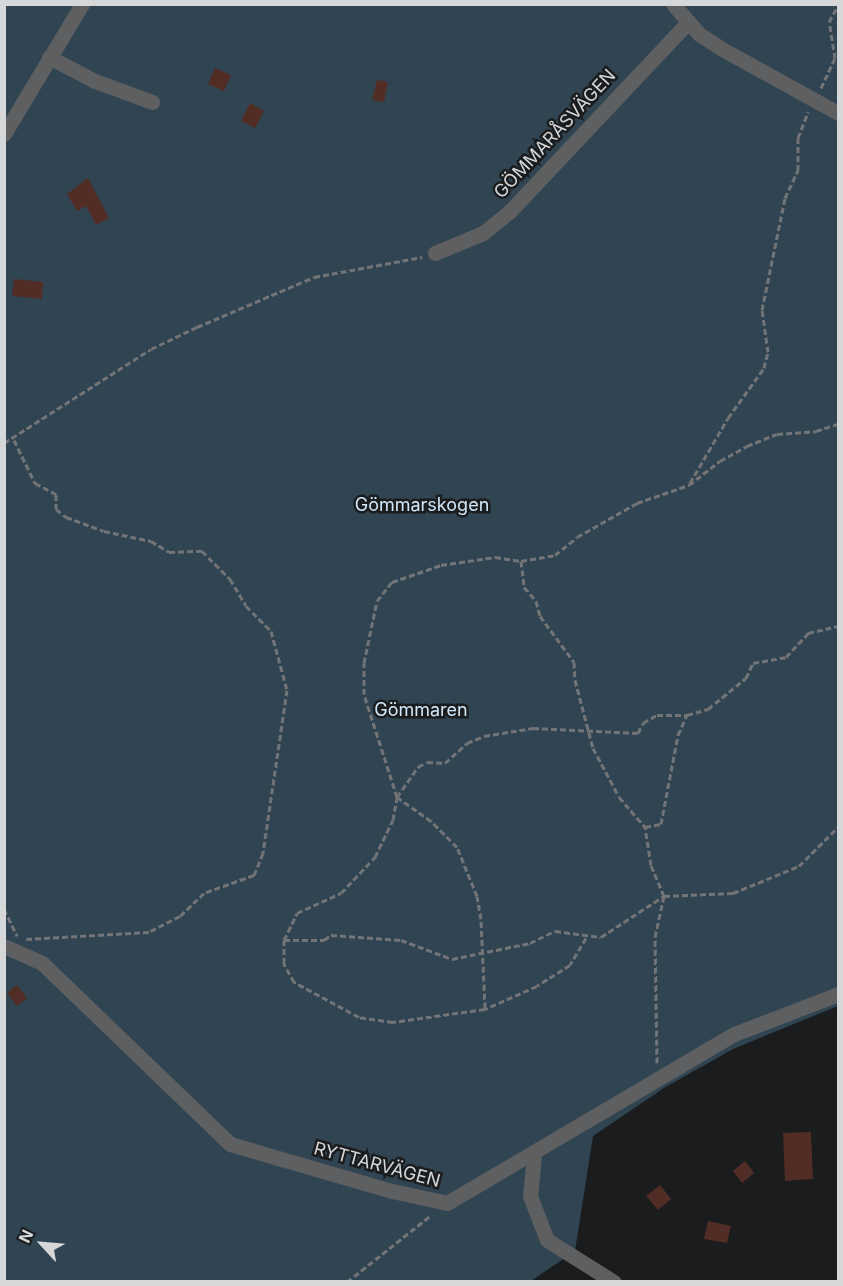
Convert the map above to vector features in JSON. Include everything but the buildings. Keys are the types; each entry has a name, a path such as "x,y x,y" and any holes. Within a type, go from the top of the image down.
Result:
{"street":[{"path":"4,134 82,4"},
{"path":"673,4 688,22 722,49 838,113"},
{"name":"GÖMMARÅSVÄGEN","path":"435,253 483,233 510,211 688,22"},
{"path":"49,57 95,81 152,102"},
{"name":"RYTTARVÄGEN","path":"4,946 42,963 230,1144 392,1191 447,1203 534,1156 734,1034 838,994"},
{"path":"534,1156 530,1196 547,1240 614,1281"}],"path":[{"path":"689,485 728,418 764,368 768,352 762,310 785,198 798,170 798,138 814,99 835,58 830,22 838,6"},
{"path":"4,443 14,440 151,349 197,327 314,277 435,253"},
{"path":"484,1009 484,951 477,896 457,847 431,821 397,797 364,694 364,663 377,601 392,582 441,565 495,557 520,561 555,555 577,537 637,503 689,485 720,461 747,446 777,434 816,431 838,424"},
{"path":"4,909 18,939 149,932 180,916 204,893 254,875 267,831 287,690 271,631 246,606 230,579 202,551 169,552 151,541 104,531 66,517 56,509 56,494 35,483 14,440"},
{"path":"520,561 525,587 536,601 540,616 574,662 588,730 619,798 645,827 651,865 664,896 655,937 656,1081"},
{"path":"586,938 570,965 537,986 484,1009 393,1022 359,1017 294,982 284,964 284,940 297,913 341,892 375,857 393,820 397,797 418,767 427,762 446,763 467,743 484,736 533,728 638,733 643,723 657,715 687,715 708,709 746,678 753,663 786,657 808,633 838,626"},
{"path":"645,827 661,824 678,735 687,715"},
{"path":"284,940 324,940 331,935 401,940 452,959 530,943 555,931 586,938 601,937 664,896 733,892 798,866 838,827"},
{"path":"348,1281 447,1203"}],"green space":[{"name":"Gömmarskogen","path":"4,5 838,5 838,1006 733,1049 664,1088 593,1136 575,1251 531,1281 5,1281"}],"park label":[{"name":"Gömmaren","path":"421,710"}]}
